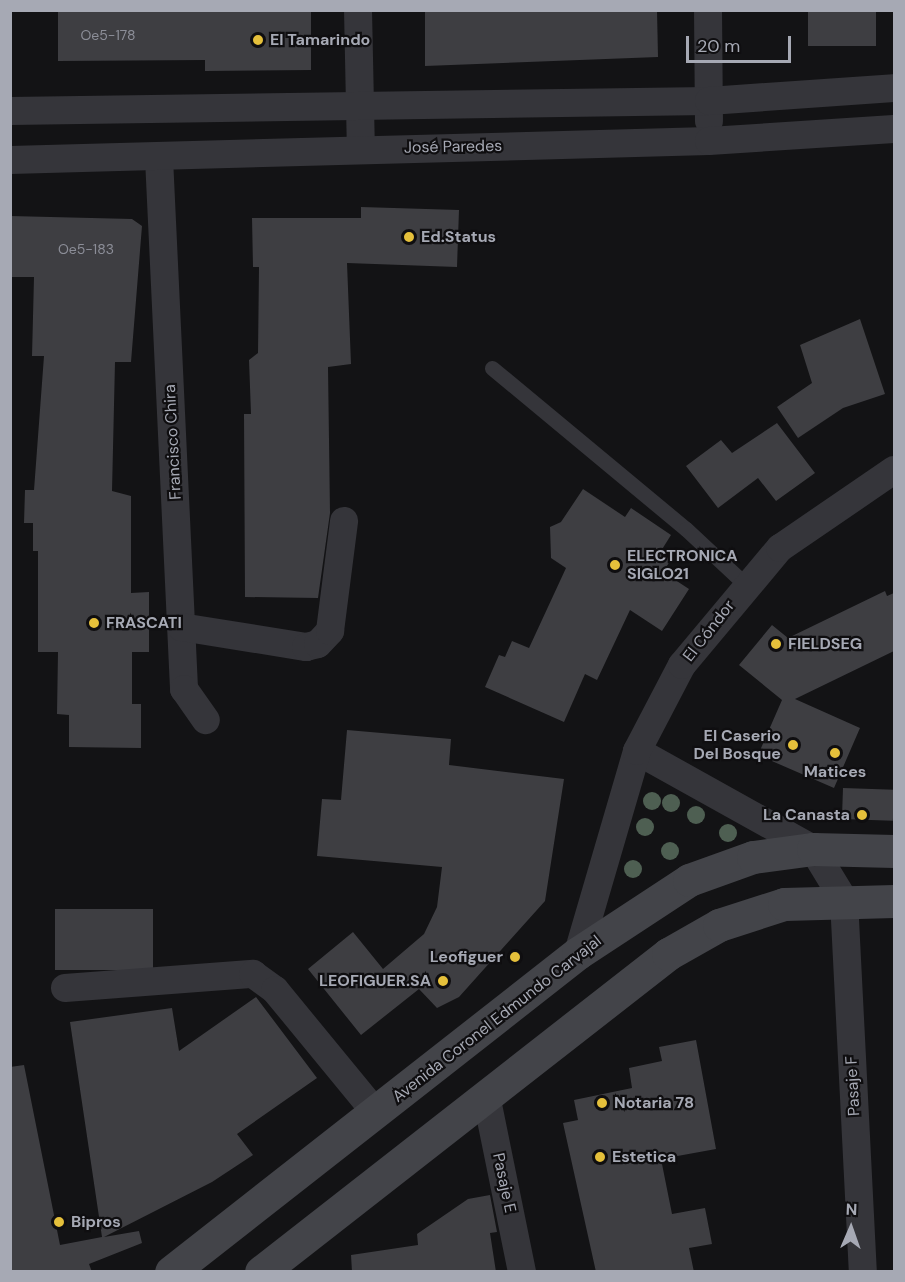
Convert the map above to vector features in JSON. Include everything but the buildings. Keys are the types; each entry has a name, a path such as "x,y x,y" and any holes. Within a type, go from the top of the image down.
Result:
{"main road":[{"name":"Avenida Coronel Edmundo Carvajal","path":"184,1268 578,952 689,880 753,857 813,849 894,851"},
{"path":"261,1272 668,954 719,925 784,904 844,900 894,901"}],"street":[{"path":"358,10 361,149"},
{"path":"708,10 709,141"},
{"path":"10,111 359,104 709,101 894,88"},
{"name":"José Paredes","path":"10,160 159,158 361,149 709,141 894,129"},
{"name":"Francisco Chira","path":"159,158 184,689 206,720"},
{"name":"El Cóndor","path":"578,952 637,751 682,665 746,585 796,535 894,470"},
{"path":"181,627 306,647 318,644 330,631 344,521"},
{"path":"637,751 813,849 844,900"},
{"name":"Pasaje F","path":"844,900 863,1272"},
{"path":"65,988 253,974 275,990 376,1113"},
{"name":"Pasaje E","path":"486,1095 522,1272"}],"lane":[{"path":"492,368 686,529 746,585"}],"place":[{"name":"El Tamarindo","path":"258,40"},
{"name":"Ed.Status","path":"409,237"},
{"name":"ELECTRONICA SIGLO21","path":"615,565"},
{"name":"FRASCATI","path":"94,623"},
{"name":"FIELDSEG","path":"776,644"},
{"name":"El Caserio Del Bosque","path":"793,745"},
{"name":"Matices","path":"835,753"},
{"name":"La Canasta","path":"862,815"},
{"name":"Leofiguer","path":"515,957"},
{"name":"LEOFIGUER.SA","path":"443,981"},
{"name":"Notaria 78","path":"602,1103"},
{"name":"Estetica","path":"600,1157"},
{"name":"Bipros","path":"59,1222"}]}
